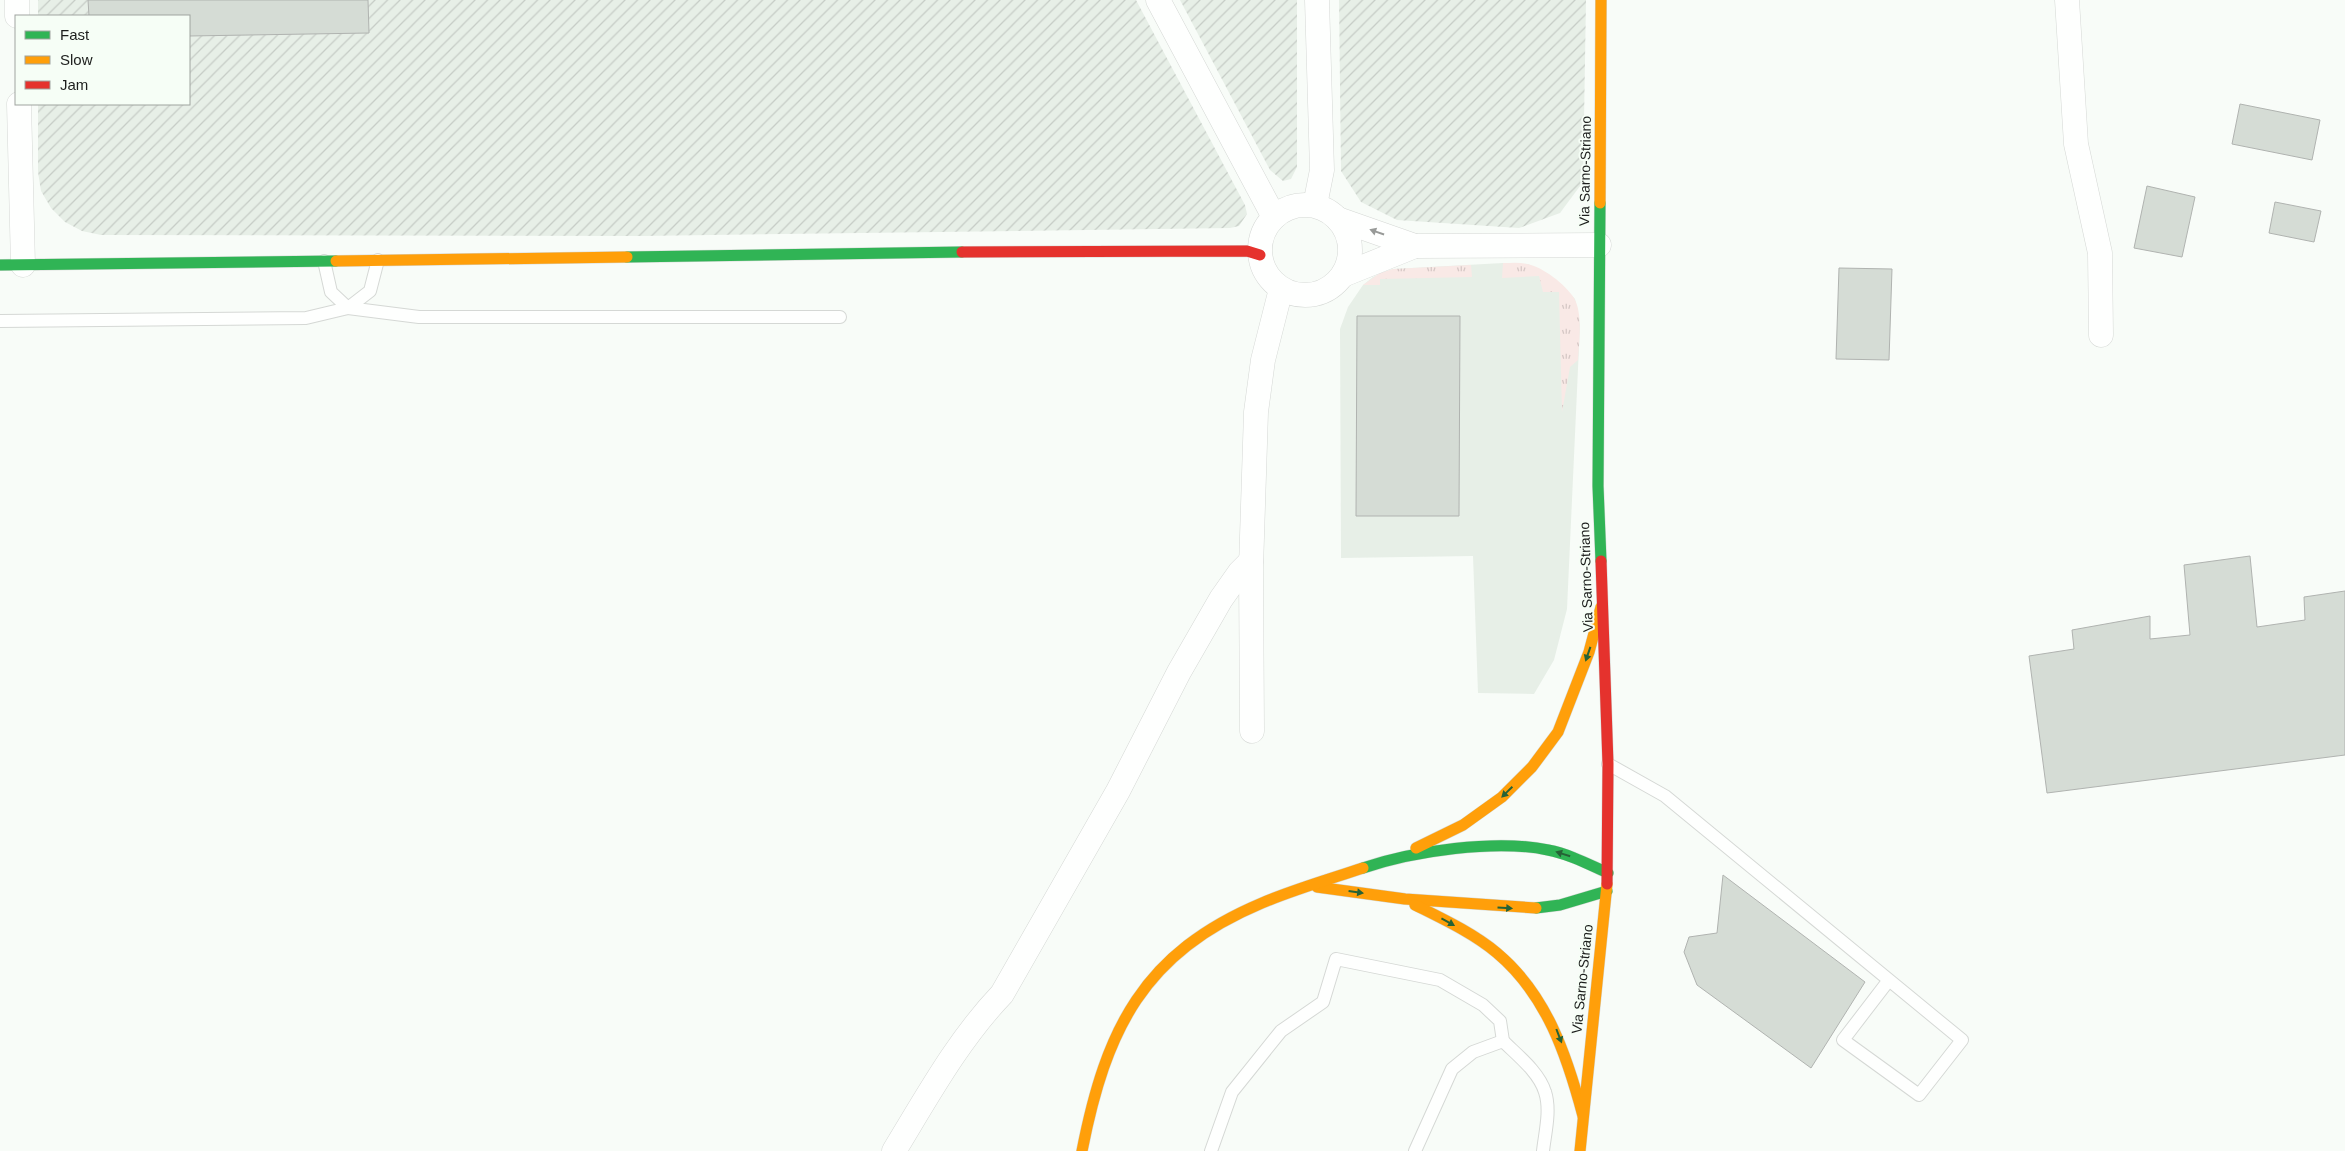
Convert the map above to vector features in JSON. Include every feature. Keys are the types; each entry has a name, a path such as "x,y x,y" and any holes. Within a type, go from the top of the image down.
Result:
{"main road":[{"name":"Via Sarno-Striano","path":"1580,1151 1608,873 1608,764 1598,486 1601,0"},
{"path":"0,265 995,252 1247,251 1260,255"},
{"path":"1393,860 1463,825 1502,797 1532,767 1558,732 1589,652 1601,607"},
{"path":"1082,1150 1100,1077 1122,1020 1156,975 1177,953 1223,922 1252,906 1308,886 1393,860 1483,846 1539,848 1568,856 1608,873"},
{"path":"1308,886 1405,899 1529,909 1560,905 1607,891"},
{"path":"1405,899 1474,937 1505,961 1530,990 1554,1022 1572,1070 1583,1116"}],"street":[{"path":"17,0 17,15"},
{"path":"1158,0 1274,217"},
{"path":"1315,206 1322,170 1317,0"},
{"path":"2067,0 2076,144 2100,253 2101,335"},
{"path":"19,105 23,265"},
{"path":"1300,205 1315,206 1328,210 1347,231 1351,246 1349,261 1343,275 1334,285 1322,292 1301,295 1281,289 1271,280 1264,268 1260,255 1261,241 1266,228 1274,217 1286,209 1300,205"},
{"path":"1338,219 1415,246 1599,245"},
{"path":"1343,275 1415,246"},
{"path":"1252,731 1251,561 1258,387 1281,289"},
{"path":"894,1151 981,1016 1002,994 1118,791 1178,672 1221,600 1240,572 1251,561"}],"lane":[{"path":"348,308 370,292 378,260"},
{"path":"324,261 331,292 348,308"},
{"path":"0,321 306,318 348,308 419,317 840,317"},
{"path":"1608,764 1665,796 1889,980 1962,1040 1919,1095 1843,1040 1889,980"},
{"path":"1210,1151 1232,1092 1281,1031 1324,1002 1336,959 1440,980 1483,1005 1500,1021 1503,1041 1531,1068 1545,1091 1547,1106 1544,1151"},
{"path":"1415,1151 1452,1069 1473,1052 1503,1041"}],"shaded area":[{"path":"38,0 1136,0 1245,205 1247,214 1239,226 1230,228 641,236 101,235 82,231 65,222 51,208 41,191 38,172 38,105 190,105 190,15 38,15"},
{"path":"1180,0 1297,0 1297,167 1291,179 1283,181 1270,170"},
{"path":"1339,0 1586,0 1583,182 1560,213 1519,228 1397,220 1361,202 1341,171"},
{"path":"1503,263 1528,264 1548,274 1562,285 1575,299 1580,325 1567,609 1554,660 1534,694 1478,693 1473,556 1341,558 1340,329 1348,307 1363,285 1373,277 1393,269"}],"green space":[{"path":"1503,263 1524,263 1540,269 1565,287 1577,304 1580,328 1578,360 1570,367 1562,412 1559,292 1543,292 1539,276 1502,278"},
{"path":"1471,265 1472,277 1380,279 1380,285 1363,285 1380,273 1393,269"}],"building":[{"path":"88,0 368,0 369,33 190,36 190,15 89,15"},
{"path":"2240,104 2320,120 2312,160 2232,144"},
{"path":"2147,186 2195,197 2182,257 2134,248"},
{"path":"2275,202 2321,211 2314,242 2269,233"},
{"path":"1839,268 1892,269 1889,360 1836,359"},
{"path":"1357,316 1460,316 1459,516 1356,516"},
{"path":"2250,556 2257,627 2305,620 2304,597 2345,591 2345,755 2047,793 2029,656 2074,649 2072,630 2150,616 2150,639 2190,635 2184,565"},
{"path":"1723,875 1865,982 1811,1068 1697,985 1684,952 1689,937 1717,933"}],"traffic: fast":[{"path":"1600,203 1598,486 1601,561"},
{"path":"627,257 962,252"},
{"path":"0,265 336,261"},
{"path":"1363,868 1406,856 1455,848 1504,846 1527,847 1556,852 1608,873"},
{"path":"1536,908 1560,905 1607,891"}],"traffic: slow":[{"path":"1600,203 1601,0"},
{"path":"336,261 627,257"},
{"path":"1416,848 1463,825 1502,797 1532,767 1558,732 1589,652 1601,607"},
{"path":"1082,1151 1092,1107 1118,1032 1136,1000 1159,971 1187,946 1221,923 1274,898 1363,868"},
{"path":"1580,1151 1607,884"},
{"path":"1317,887 1405,899 1536,908"},
{"path":"1415,905 1458,927 1488,946 1514,970 1529,988 1542,1007 1562,1049 1583,1116"}],"traffic: jam":[{"path":"962,252 1247,251 1260,255"},
{"path":"1601,561 1608,764 1607,884"}]}
